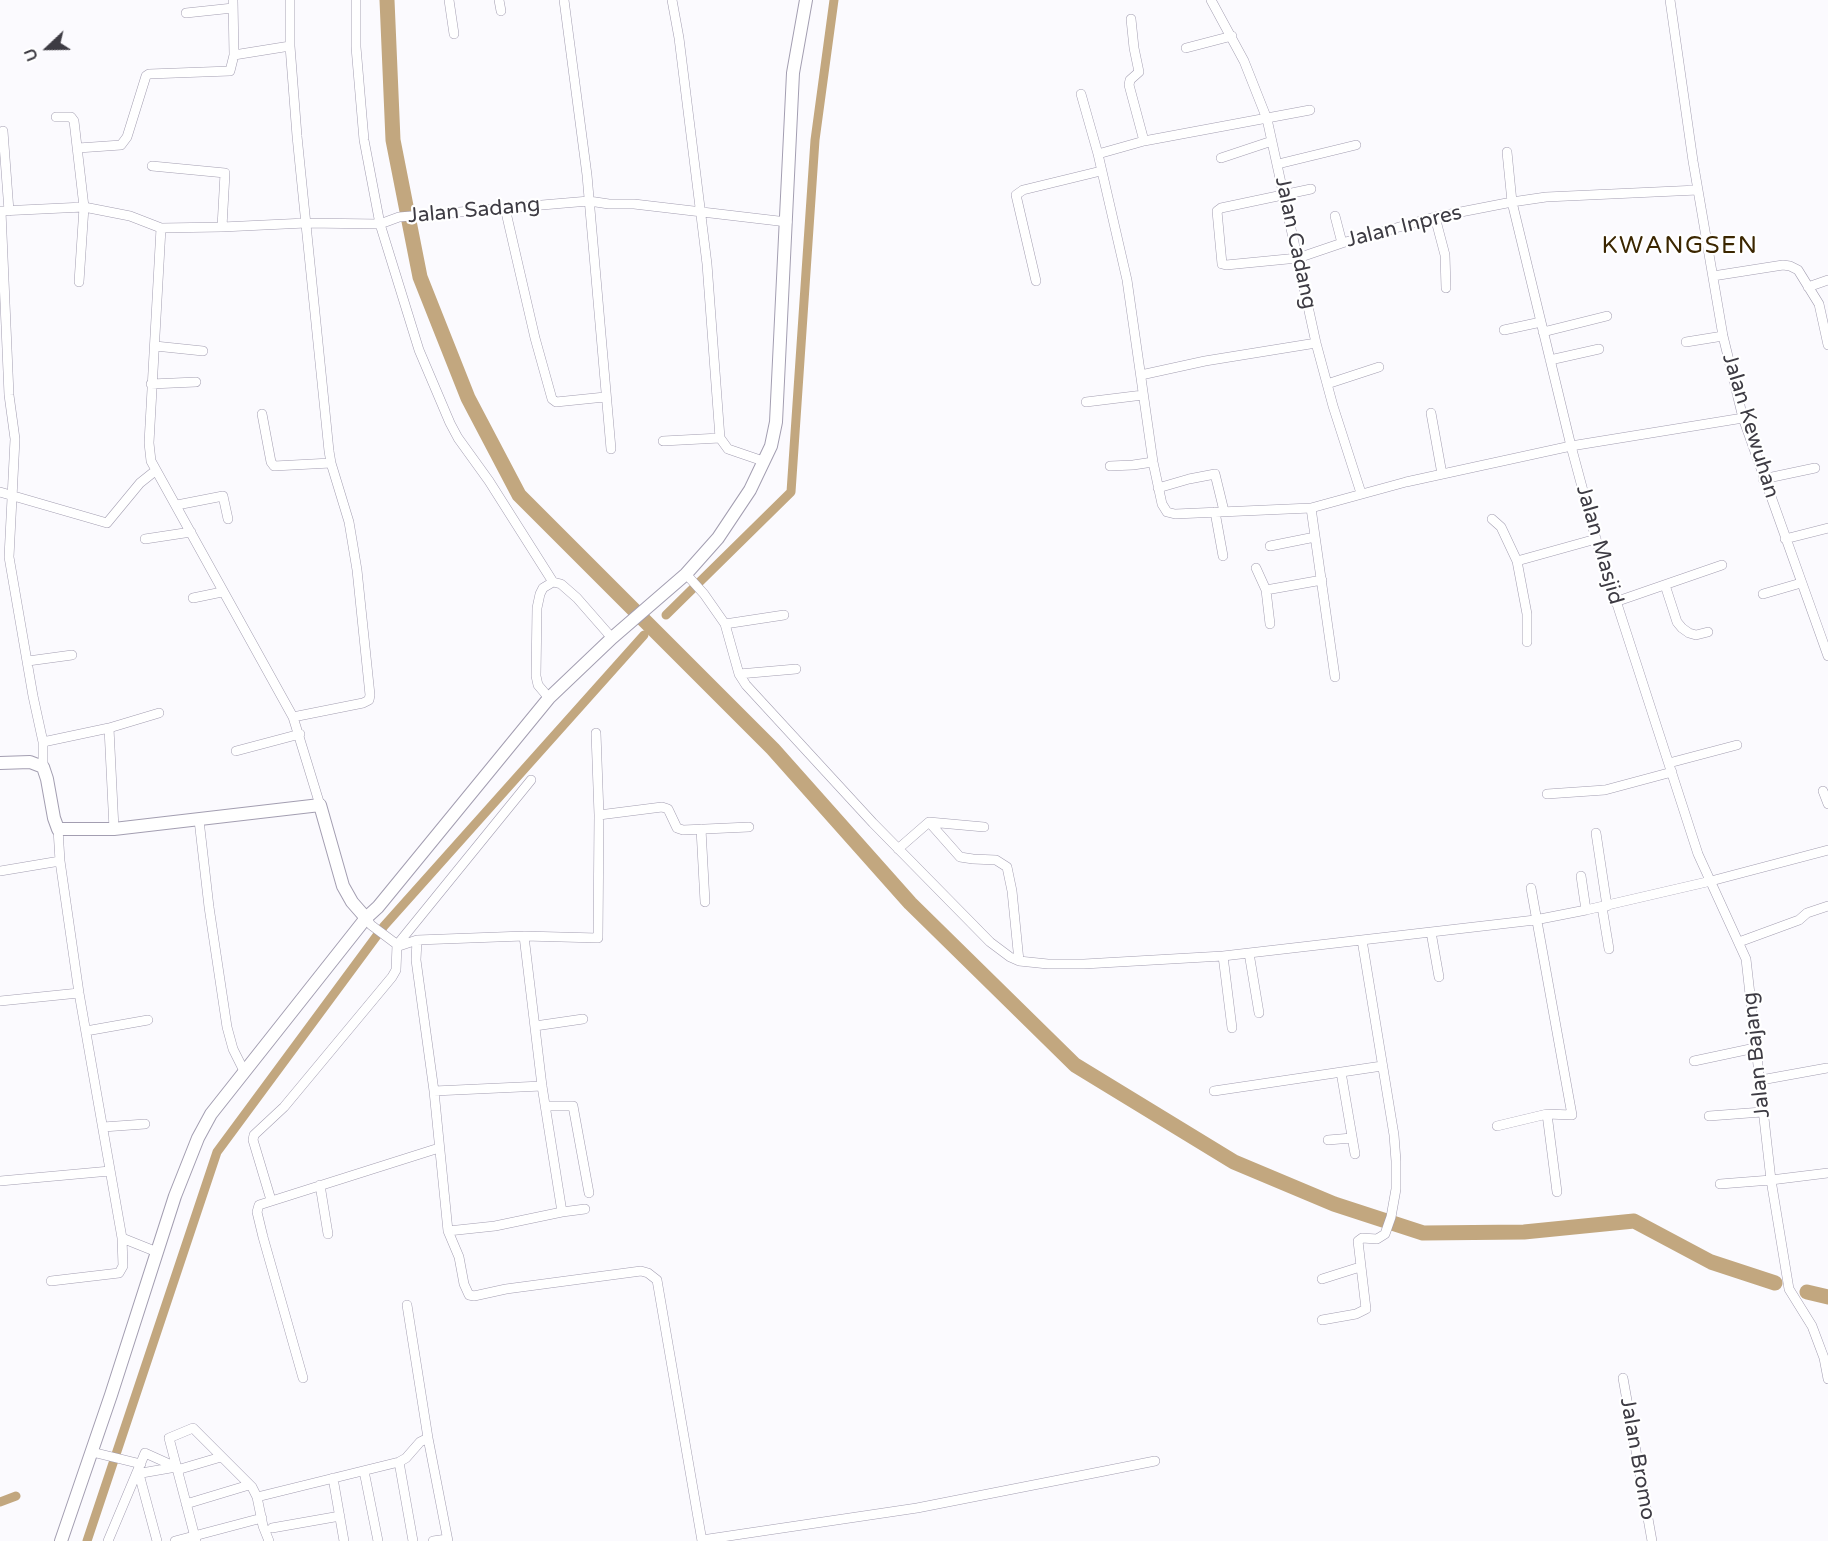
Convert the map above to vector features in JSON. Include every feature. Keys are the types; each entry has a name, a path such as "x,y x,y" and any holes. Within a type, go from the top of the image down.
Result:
{"street":[{"path":"290,0 290,46 331,463 349,522 358,581 370,698 363,703 293,717"},
{"path":"356,0 356,47 364,141 380,224 419,350 450,423 553,582 561,584 578,598 612,638"},
{"path":"449,0 454,34"},
{"path":"499,0 501,11"},
{"path":"564,0 587,175 611,449"},
{"path":"672,0 679,38 707,264 720,438 728,449 763,462"},
{"path":"61,1541 93,1452 182,1176 211,1114 368,922 546,696 649,606 688,576 734,516 750,490 771,446 778,398 793,73 806,0"},
{"name":"Jalan Cadang","path":"1211,0 1244,61 1267,119 1316,344 1361,493"},
{"name":"Jalan Kewuhan","path":"1670,0 1698,190 1723,336 1743,418 1763,479 1828,656"},
{"path":"78,148 121,145 127,137 146,76 230,71 234,55 233,4 186,13"},
{"path":"1131,20 1139,72 1138,76 1130,80 1129,85 1144,141"},
{"path":"1186,48 1232,36"},
{"path":"234,55 290,46"},
{"path":"1081,94 1098,154 1127,280 1152,462 1162,504 1172,514 1311,508 1361,493 1571,446 1743,418"},
{"path":"1098,154 1144,141 1310,110"},
{"path":"56,117 73,118 78,148 84,207 79,282"},
{"path":"3,131 3,211 9,395 15,439 9,557 43,741 43,767 58,829 60,861 79,993 122,1238 123,1266 119,1273 51,1281"},
{"path":"1221,158 1272,141"},
{"path":"1278,164 1356,145"},
{"name":"Jalan Masjid","path":"1507,152 1512,202 1596,539 1698,854 1711,881"},
{"path":"152,166 225,173 222,227"},
{"path":"1036,281 1016,195 1023,189 1101,171"},
{"path":"1283,196 1311,189"},
{"name":"Jalan Inpres","path":"1283,196 1221,208 1217,211 1215,214 1222,262 1226,265 1298,258 1435,217 1512,202 1546,197 1698,190"},
{"name":"Jalan Sadang","path":"161,228 306,223 380,224 399,218 424,215 589,201 787,222"},
{"path":"3,211 84,207 130,216 161,228 151,384 149,443 151,461 293,717 347,895 368,922 416,960"},
{"path":"506,207 535,338 552,399 556,402 606,397"},
{"path":"1335,216 1342,243"},
{"path":"1435,217 1445,255 1446,288"},
{"path":"1713,276 1790,266 1798,270 1819,304 1828,345"},
{"path":"1808,287 1828,280"},
{"path":"1504,330 1542,327 1607,316"},
{"path":"1686,342 1723,336"},
{"path":"1141,375 1205,361 1316,344"},
{"path":"155,346 203,351"},
{"path":"1550,360 1599,349"},
{"path":"1327,384 1380,367"},
{"path":"151,384 196,382"},
{"path":"1086,402 1143,395"},
{"path":"1431,413 1442,474"},
{"path":"262,414 271,462 274,466 331,463"},
{"path":"663,441 720,438"},
{"path":"1110,466 1152,462"},
{"path":"1763,479 1815,468"},
{"path":"0,492 107,524 140,483 155,471"},
{"path":"1158,488 1215,474 1223,556"},
{"path":"177,505 223,496 228,519"},
{"path":"1311,508 1335,677"},
{"path":"1492,519 1501,528 1517,561 1527,614 1527,642"},
{"path":"1785,539 1828,528"},
{"path":"145,539 191,532"},
{"path":"1270,546 1315,537"},
{"path":"1517,561 1596,539"},
{"path":"1615,602 1722,566"},
{"path":"1256,568 1266,590 1270,624"},
{"path":"688,576 725,624 739,674 746,686 898,849 990,942 1010,957 1019,960 1048,964 1084,964 1223,956 1535,920 1711,881 1828,850"},
{"path":"1266,590 1322,580"},
{"path":"546,696 538,685 536,676 537,608 543,588 553,582"},
{"path":"1763,594 1801,583"},
{"path":"1665,585 1677,622 1689,633 1696,635 1708,632"},
{"path":"193,598 222,592"},
{"path":"725,624 784,615"},
{"path":"28,661 72,655"},
{"path":"739,674 796,669"},
{"path":"43,741 109,728 159,713"},
{"path":"109,728 114,828"},
{"path":"397,945 417,940 524,936 598,938 599,814 596,733"},
{"path":"236,751 300,734"},
{"path":"1547,794 1605,790 1737,745"},
{"path":"0,763 30,762 43,767"},
{"path":"271,1200 253,1138 284,1107 392,977 396,970 397,945 531,780"},
{"path":"1823,791 1828,804"},
{"path":"58,829 114,828 320,805"},
{"path":"599,814 662,807 668,809 677,828 683,830 749,827"},
{"path":"199,820 208,907 227,1027 233,1049 244,1071"},
{"path":"898,849 929,822 984,827"},
{"path":"929,822 960,857 973,860 996,860 1007,867 1012,891 1019,960"},
{"path":"701,830 705,902"},
{"path":"1596,833 1609,949"},
{"path":"0,871 60,861"},
{"path":"1581,876 1586,910"},
{"name":"Jalan Bajang","path":"1711,881 1739,942 1748,970 1755,1048 1761,1080 1762,1112 1789,1289 1812,1326 1824,1358 1828,1380"},
{"path":"1497,1126 1547,1114 1569,1117 1572,1112 1535,920 1531,888"},
{"path":"1739,942 1799,920 1807,913 1828,906"},
{"path":"1431,932 1439,977"},
{"path":"524,936 542,1086 562,1212"},
{"path":"417,940 416,960 434,1092 448,1231 459,1257 464,1284 469,1295 641,1271 657,1280 702,1540 917,1508 1155,1461"},
{"path":"1322,1320 1356,1314 1366,1309 1357,1244 1359,1239 1383,1237 1391,1217 1396,1189 1396,1161 1362,940"},
{"path":"1249,953 1259,1013"},
{"path":"1223,956 1232,1028"},
{"path":"0,1001 79,993"},
{"path":"535,1026 583,1019"},
{"path":"86,1031 148,1020"},
{"path":"1694,1061 1755,1048"},
{"path":"1214,1091 1382,1066"},
{"path":"1761,1080 1827,1068"},
{"path":"1341,1072 1355,1154"},
{"path":"434,1092 542,1086"},
{"path":"546,1106 573,1106 589,1193"},
{"path":"1709,1116 1762,1112"},
{"path":"1547,1114 1557,1192"},
{"path":"103,1127 145,1124"},
{"path":"1328,1140 1352,1138"},
{"path":"303,1378 257,1209 261,1203 439,1148"},
{"path":"0,1181 110,1171"},
{"path":"1720,1184 1828,1173"},
{"path":"320,1185 328,1234"},
{"path":"448,1231 495,1226 585,1209"},
{"path":"122,1238 157,1251"},
{"path":"1322,1279 1360,1267"},
{"path":"407,1305 428,1438 448,1540 433,1541"},
{"name":"Jalan Bromo","path":"1623,1378 1652,1541"},
{"path":"195,1538 169,1438 193,1428 249,1485 257,1497 269,1541"},
{"path":"257,1497 399,1462 406,1458 420,1442 428,1438"},
{"path":"93,1452 138,1468 176,1468 221,1457"},
{"path":"108,1541 145,1453 176,1468"},
{"path":"399,1462 413,1541"},
{"path":"138,1468 157,1541"},
{"path":"364,1471 378,1541"},
{"path":"333,1478 344,1541"},
{"path":"186,1504 249,1485"},
{"path":"272,1528 340,1516"},
{"path":"175,1541 195,1538 262,1518"}],"waterway":[{"path":"387,0 393,140 420,277 468,398 519,495 773,749 910,903 1075,1065 1234,1162 1334,1204 1423,1233 1524,1232 1634,1221 1711,1262 1775,1283"},
{"path":"666,615 791,492 815,140 834,0"},
{"path":"87,1541 217,1152 384,926 644,635"},
{"path":"1807,1292 1828,1297"},
{"path":"0,1502 16,1496"}],"district":[{"name":"KWANGSEN","path":"1680,247"}]}
